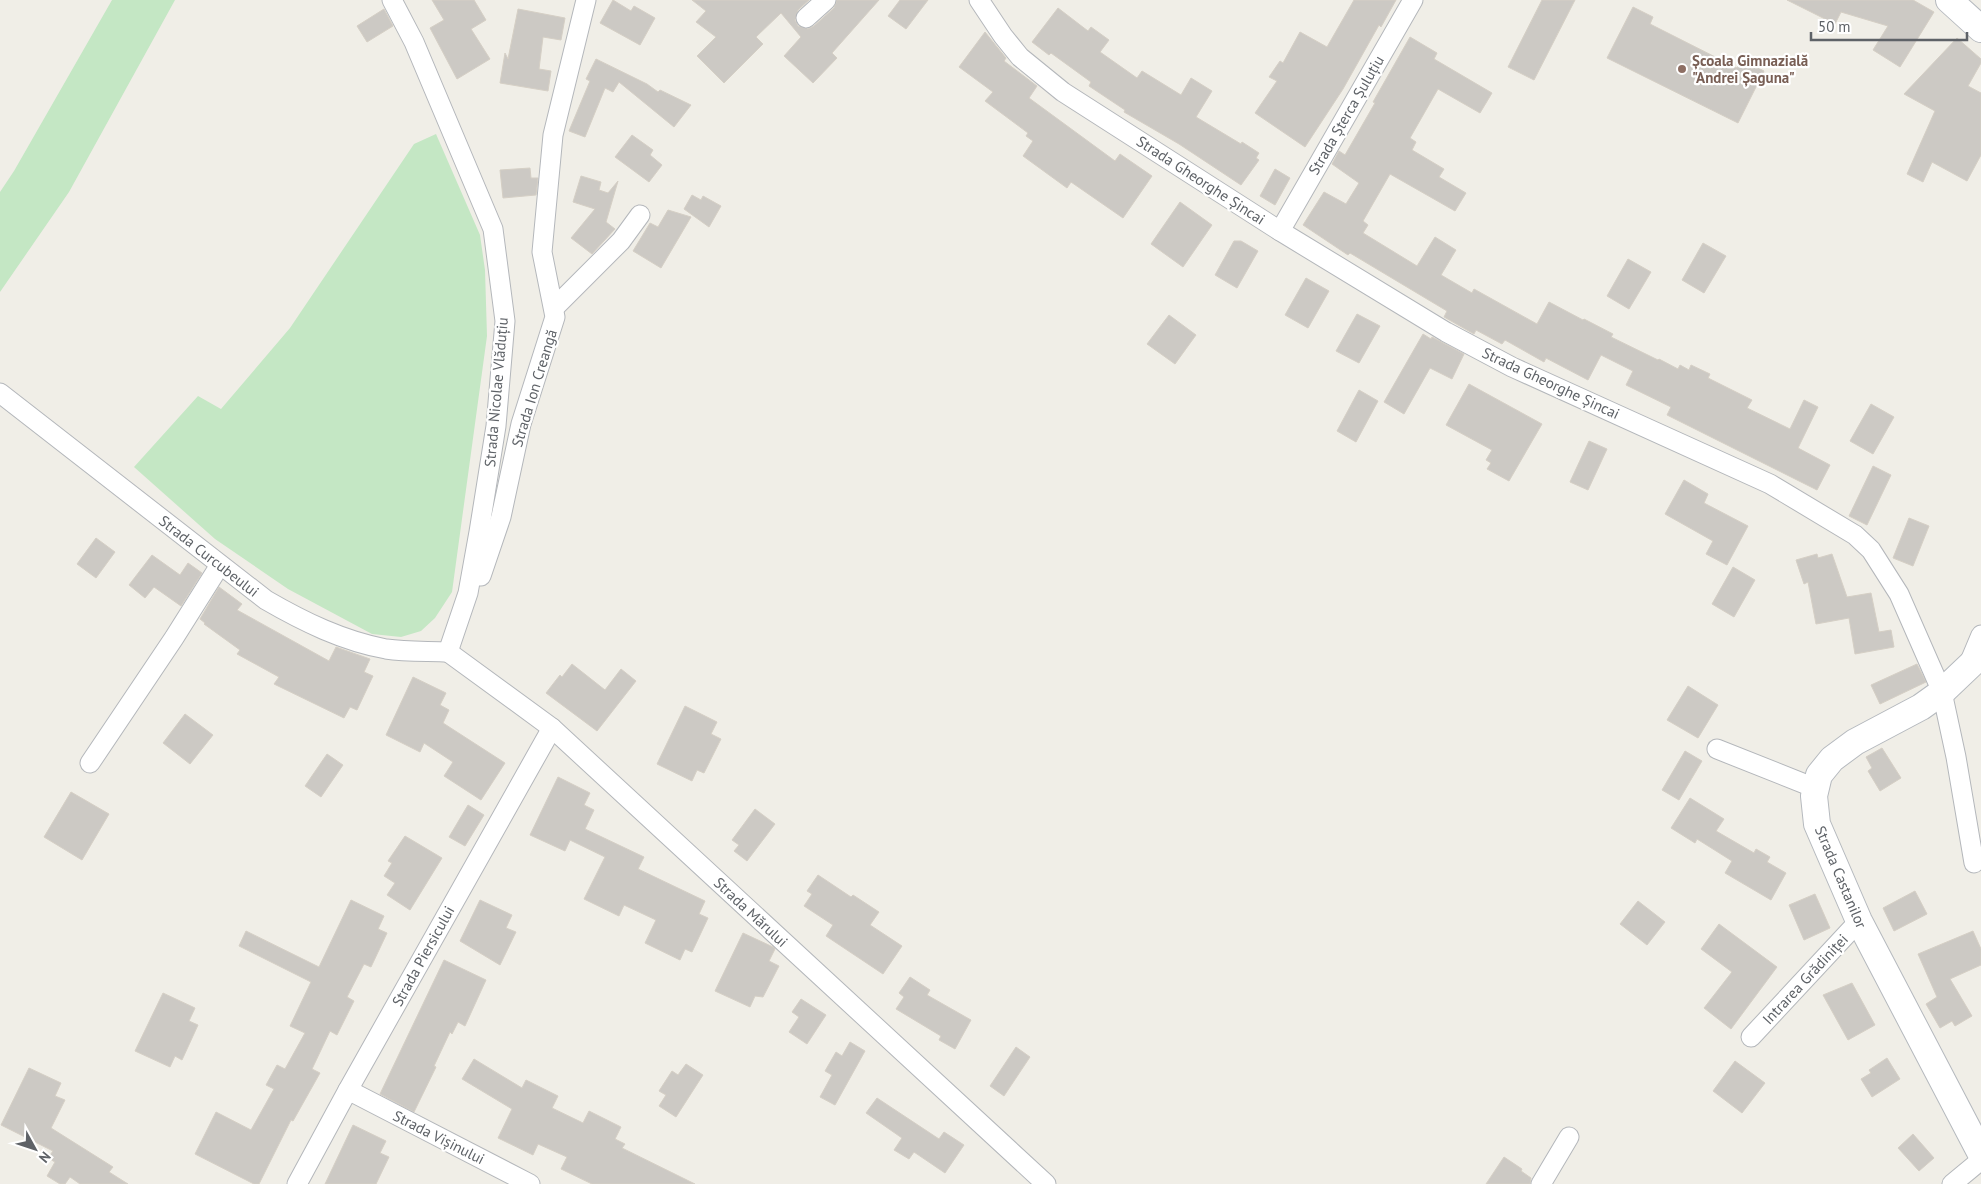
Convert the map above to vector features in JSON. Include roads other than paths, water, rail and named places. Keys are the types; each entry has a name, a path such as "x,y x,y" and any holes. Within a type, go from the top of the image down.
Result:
{"street":[{"name":"Strada Nicolae Vlăduțiu","path":"392,0 414,42 493,230 505,321 496,426 468,593 448,652"},
{"name":"Strada Ion Creangă","path":"468,593 479,581 501,517 521,424 555,317 542,252 553,135 586,0"},
{"path":"806,18 826,0"},
{"name":"Strada Gheorghe Șincai","path":"979,0 1003,36 1020,57 1063,92 1280,231 1446,332 1512,367 1770,484 1855,535 1871,550 1899,594 1942,692 1956,758 1974,863"},
{"name":"Strada Șterca Șuluțiu","path":"1280,231 1413,0"},
{"path":"1949,0 1981,29"},
{"path":"554,308 621,241 640,215"},
{"name":"Strada Curcubeului","path":"0,394 266,600 302,620 350,641 388,649 448,652"},
{"path":"90,763 174,638 220,565"},
{"path":"1974,662 1981,635"},
{"name":"Strada Mărului","path":"448,652 552,728 1046,1184"},
{"name":"Strada Castanilor","path":"1974,662 1942,692 1921,707 1855,742 1832,759 1819,775 1814,796 1818,824 1859,921 1981,1154"},
{"name":"Strada Piersicului","path":"297,1184 552,728"},
{"path":"1717,749 1816,788"},
{"name":"Intrarea Grădiniței","path":"1751,1037 1859,921"},
{"name":"Strada Vișinului","path":"348,1090 530,1184"},
{"path":"1541,1184 1569,1137"},
{"path":"1952,1184 1981,1160"}],"place":[{"name":"Școala Gimnazială \"Andrei Șaguna\"","path":"1682,69"}]}
